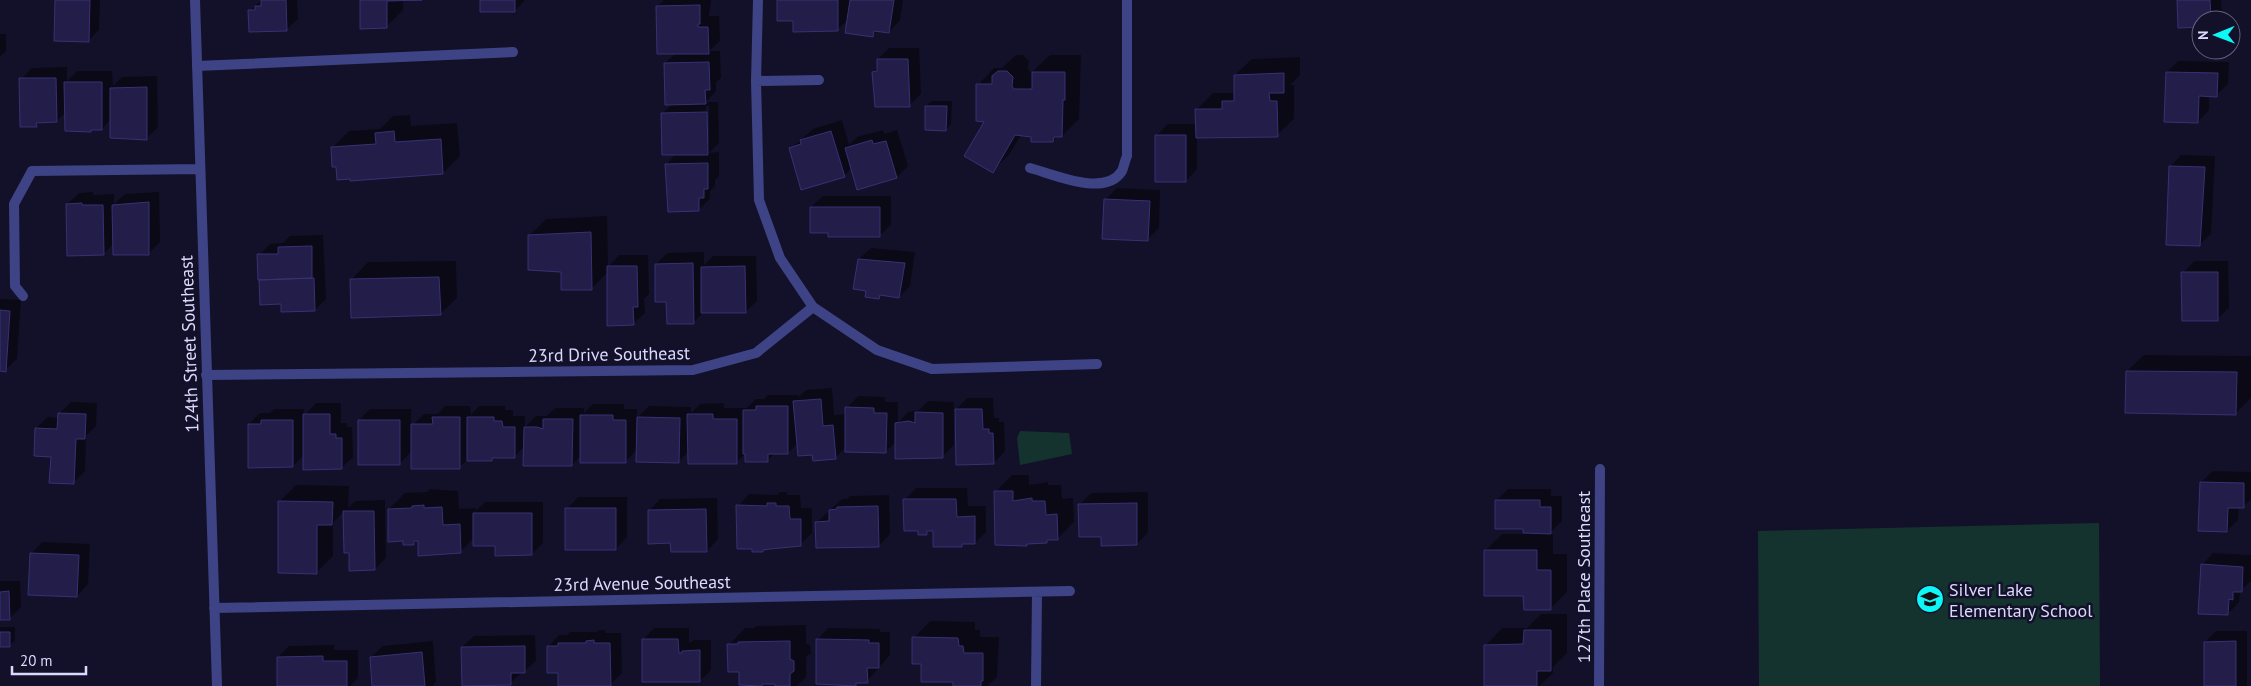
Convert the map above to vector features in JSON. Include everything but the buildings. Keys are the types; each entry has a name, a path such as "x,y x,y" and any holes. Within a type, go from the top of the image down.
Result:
{"street":[{"name":"124th Street Southeast","path":"195,0 217,686"},
{"path":"758,0 756,81 760,200 780,258 813,307 877,350 932,369 1097,364"},
{"path":"1030,168 1082,183 1102,183 1114,179 1122,171 1127,156 1127,0"},
{"path":"197,66 512,52"},
{"path":"756,81 819,80"},
{"path":"23,296 15,286 14,204 32,171 200,169"},
{"name":"23rd Drive Southeast","path":"206,376 693,370 756,353 813,307"},
{"name":"127th Place Southeast","path":"1599,686 1600,469"},
{"name":"23rd Avenue Southeast","path":"214,608 1070,591"},
{"path":"1036,686 1037,592"}],"green space":[{"path":"1020,431 1069,433 1072,454 1020,465 1017,438"},
{"name":"Silver Lake Elementary School","path":"2099,523 2100,686 1759,686 1758,531"}],"place":[{"name":"Silver Lake Elementary School","path":"1930,599"}]}
